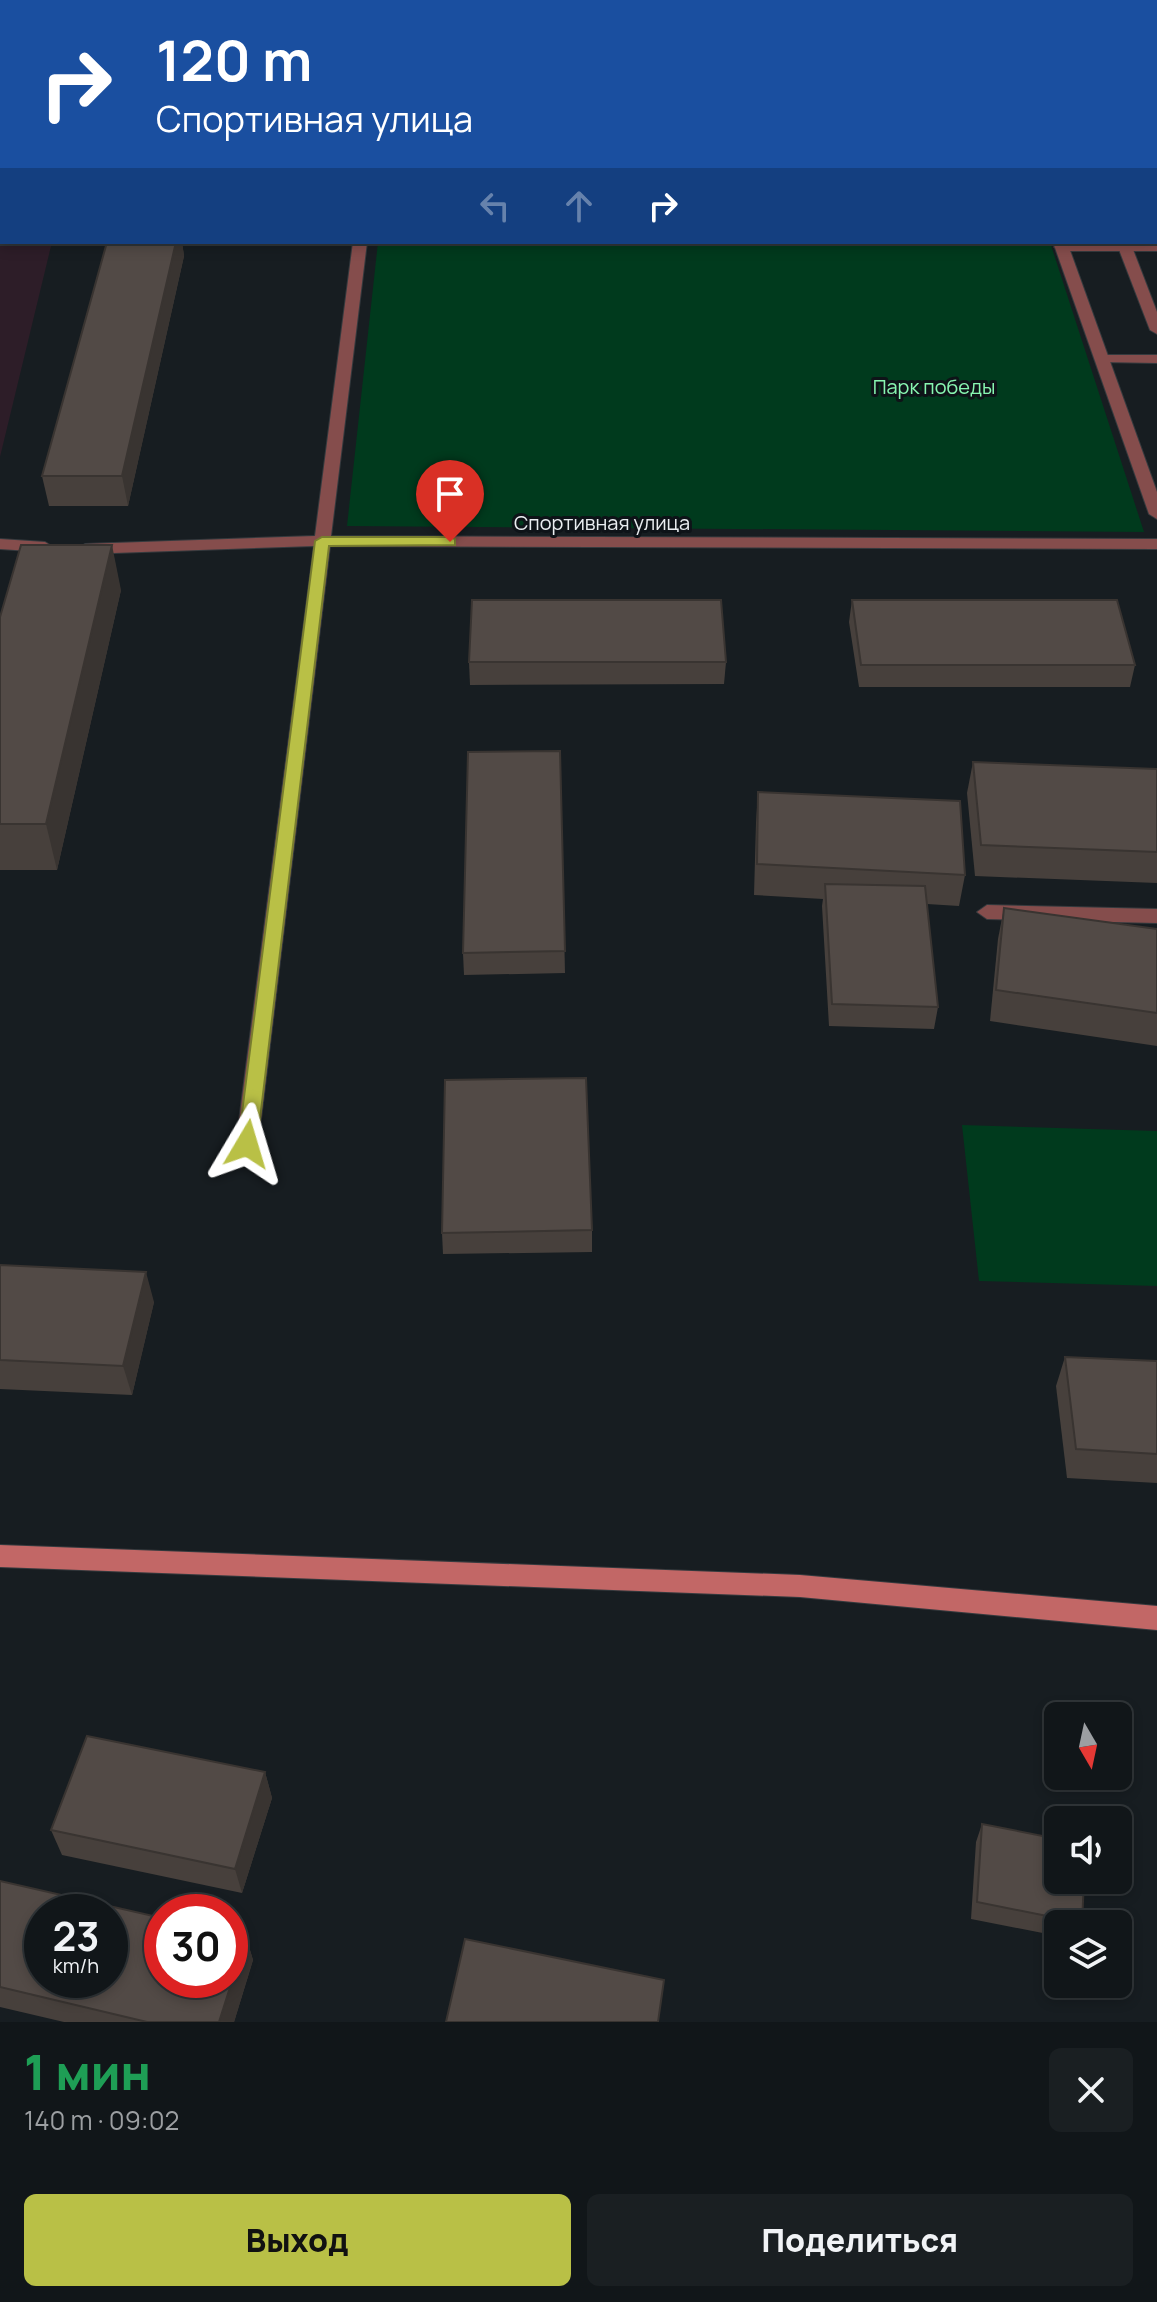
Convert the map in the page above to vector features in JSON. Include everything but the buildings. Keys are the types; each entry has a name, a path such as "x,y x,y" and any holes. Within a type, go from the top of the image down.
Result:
{"main road":[{"path":"0,1556 800,1586 1157,1618"}],"street":[{"path":"247,1144 360,244"},
{"path":"1157,247 1061,244 1157,514"},
{"path":"1125,247 1157,330"},
{"path":"1101,358 1157,359"},
{"name":"Спортивная улица","path":"0,544 79,550 322,541 1157,544"},
{"path":"987,912 1157,916"}],"shaded area":[{"path":"0,244 52,244 0,457"}],"green space":[{"name":"Парк победы","path":"378,244 1051,244 1144,532 347,526"},
{"path":"962,1125 1157,1131 1157,1286 979,1281"}],"route":[{"path":"247,1144 322,541 450,542"}]}
